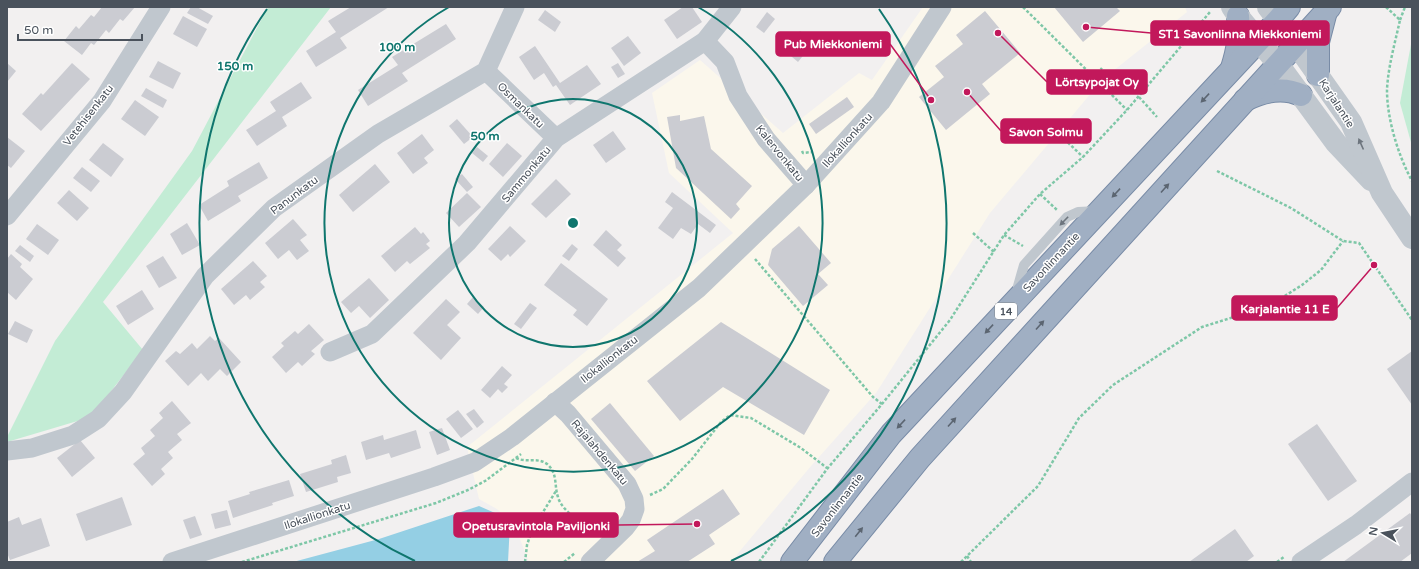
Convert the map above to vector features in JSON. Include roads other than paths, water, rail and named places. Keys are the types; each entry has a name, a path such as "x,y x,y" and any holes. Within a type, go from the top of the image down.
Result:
{"highway":[{"path":"835,562 920,458 1328,9"},
{"path":"1318,74 1318,42 1321,25 1328,9"},
{"name":"Savonlinnantie","path":"792,562 891,434 1259,41 1278,11"},
{"path":"1232,70 1239,36 1235,12"},
{"path":"1242,102 1267,91 1287,91 1301,95"}],"street":[{"name":"Vetehisenkatu","path":"7,216 102,100 161,7"},
{"path":"486,71 515,7"},
{"name":"Sammonkatu","path":"330,352 372,334 467,243 556,138 705,41 732,7"},
{"name":"Ilokallionkatu","path":"172,562 434,478 475,462 512,437 699,288 806,185 881,102 942,7"},
{"name":"Karjalantie","path":"1278,11 1296,44 1351,122 1382,193"},
{"name":"Karjalantie","path":"1235,12 1278,64 1336,143 1382,193 1412,238"},
{"name":"Kalervonkatu","path":"705,41 725,62 738,96 766,139 806,185"},
{"name":"Osmankatu","path":"486,71 556,138"},
{"name":"Panunkatu","path":"7,452 32,448 73,435 98,419 123,392 205,276 274,208 378,134 486,71"},
{"name":"Rajalahdenkatu","path":"555,402 568,414 627,484 634,499 634,509 631,520 625,528 584,556"},
{"path":"1301,562 1356,525 1412,482"}],"water":[{"path":"479,506 495,513 510,523 508,562 293,562 379,539"}],"place":[{"name":"ST1 Savonlinna Miekkoniemi","path":"1086,27"},
{"name":"Lörtsypojat Oy","path":"998,33"},
{"name":"Savon Solmu","path":"967,92"},
{"name":"Pub Miekkoniemi","path":"931,100"},
{"name":"Karjalantie 11 E","path":"1374,265"},
{"name":"Opetusravintola Paviljonki","path":"697,524"}]}
